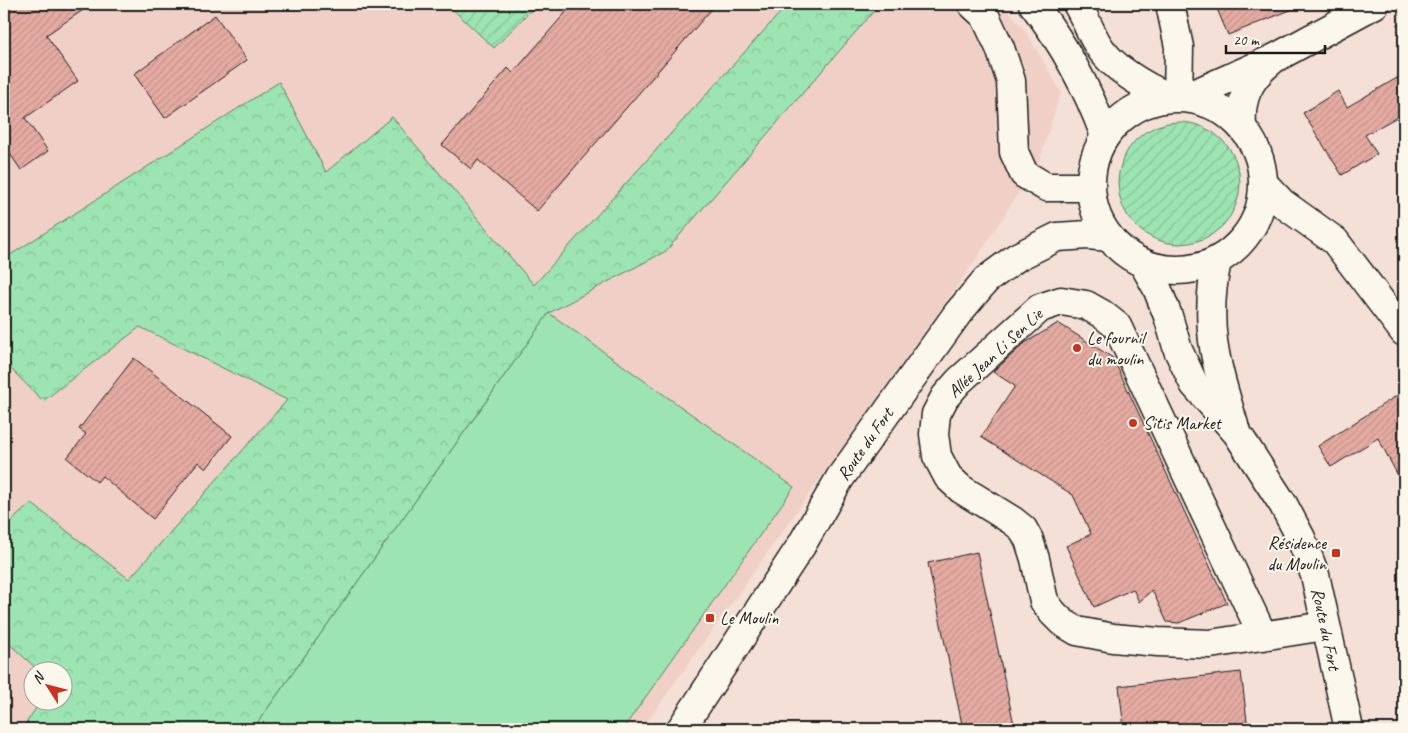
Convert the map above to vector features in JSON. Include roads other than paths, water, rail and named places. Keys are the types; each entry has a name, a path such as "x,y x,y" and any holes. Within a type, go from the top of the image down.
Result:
{"street":[{"path":"972,4 984,16 1000,48 1011,81 1014,152 1024,174 1046,187 1090,188"},
{"path":"1033,4 1062,48 1085,89 1104,136"},
{"path":"1077,4 1098,45 1106,56 1136,80 1178,97 1208,102 1226,112 1242,126 1254,144 1261,163 1264,184 1262,202 1256,220 1246,236 1233,250 1217,260 1203,266 1173,271 1143,264 1124,253 1109,237 1099,222 1090,188 1096,152 1104,136 1117,121 1132,109 1150,101 1178,97 1275,58 1375,4"},
{"path":"1170,4 1179,47 1178,97"},
{"path":"1242,126 1241,111 1246,93 1260,70 1275,58"},
{"path":"1264,184 1282,203 1335,240 1404,332"},
{"name":"Route du Fort","path":"682,729 801,546 840,478 958,313 986,280 1017,257 1057,237 1088,235 1109,237"},
{"name":"Route du Fort","path":"1217,260 1212,284 1210,312 1213,347 1237,434"},
{"name":"Route du Fort","path":"1143,264 1157,288 1178,350 1194,384 1237,434 1284,504 1301,538 1315,575 1349,727"},
{"name":"Allée Jean Li Sen Lie","path":"1263,636 1117,326 1102,314 1086,305 1061,300 1040,308 959,381 946,397 936,414 934,434 937,456 948,477 961,489 1023,529 1035,559 1044,601 1062,622 1077,630 1112,638 1210,644 1263,636 1325,626"}],"place":[{"name":"Le fournil du moulin","path":"1077,348"},
{"name":"Sitis Market","path":"1133,423"},
{"name":"Résidence du Moulin","path":"1336,553"},
{"name":"Le Moulin","path":"710,618"}]}
